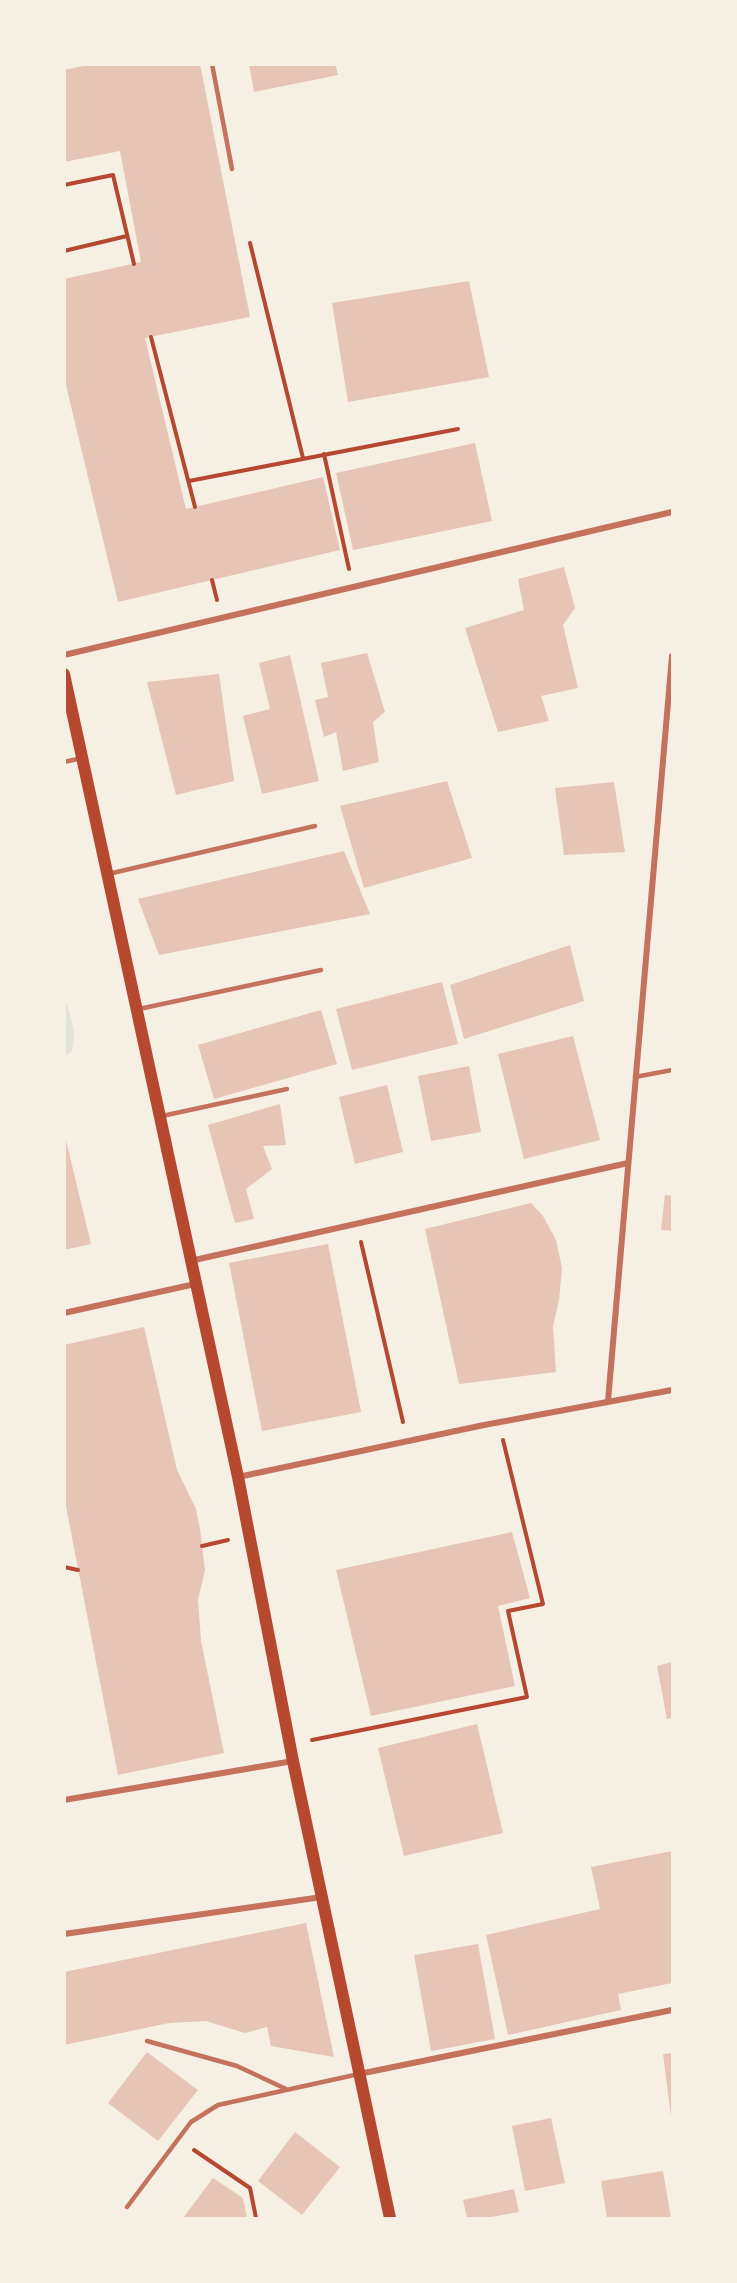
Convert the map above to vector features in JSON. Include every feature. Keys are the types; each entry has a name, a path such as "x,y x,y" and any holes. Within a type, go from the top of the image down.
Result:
{"main road":[{"path":"64,674 238,1477 293,1761 390,2218"}],"street":[{"path":"64,655 672,512"},
{"path":"608,1401 672,656"},
{"path":"190,1261 628,1163"},
{"path":"64,1313 195,1284"},
{"path":"238,1477 498,1422 672,1390"},
{"path":"64,1800 293,1761"},
{"path":"64,1934 321,1897"},
{"path":"359,2074 672,2010"}],"lane":[{"path":"212,64 232,169"},
{"path":"64,762 82,758"},
{"path":"108,874 315,826"},
{"path":"136,1010 321,970"},
{"path":"635,1077 672,1070"},
{"path":"159,1117 287,1089"},
{"path":"147,2041 237,2066 288,2090"},
{"path":"127,2207 191,2122 218,2105 359,2074"}],"path":[{"path":"64,185 113,174 134,264"},
{"path":"64,251 127,236"},
{"path":"250,243 303,458"},
{"path":"151,337 195,507"},
{"path":"189,481 458,429"},
{"path":"324,454 353,588"},
{"path":"357,1224 408,1441"},
{"path":"290,1745 527,1697 508,1611 543,1604 498,1422"},
{"path":"202,1546 212,1544"},
{"path":"64,1567 78,1570"},
{"path":"178,2139 250,2188 256,2218"}],"shaded area":[{"path":"64,995 74,1038 71,1052 65,1056"}],"building":[{"path":"93,64 200,64 250,317 145,338 186,509 323,477 340,550 118,602 64,377 64,279 141,262 120,151 64,162 64,70"},
{"path":"249,64 335,64 338,75 254,92"},
{"path":"469,281 489,377 348,402 332,303"},
{"path":"475,443 492,521 353,550 336,473"},
{"path":"564,567 575,608 563,625 578,688 541,696 549,721 498,732 465,628 524,610 518,579"},
{"path":"367,653 385,712 373,722 379,762 343,771 336,732 324,737 315,700 328,697 321,663"},
{"path":"290,655 319,781 262,794 243,716 270,709 259,663"},
{"path":"219,674 234,781 176,795 147,682"},
{"path":"447,781 472,858 364,888 340,806"},
{"path":"614,782 625,852 564,855 555,788"},
{"path":"344,851 370,914 159,955 138,899"},
{"path":"570,945 584,1001 464,1039 450,985"},
{"path":"442,982 458,1044 352,1070 336,1009"},
{"path":"321,1010 337,1064 214,1099 198,1045"},
{"path":"573,1036 600,1140 524,1159 498,1054"},
{"path":"469,1066 481,1132 431,1141 418,1076"},
{"path":"387,1085 403,1152 355,1164 339,1097"},
{"path":"280,1104 286,1145 263,1146 272,1169 246,1189 254,1219 235,1223 208,1125"},
{"path":"64,1132 91,1244 64,1250"},
{"path":"665,1195 672,1196 672,1231 661,1230"},
{"path":"531,1203 543,1216 556,1240 562,1268 559,1300 553,1326 556,1372 459,1384 425,1229"},
{"path":"328,1244 361,1412 262,1431 229,1263"},
{"path":"144,1327 177,1470 196,1509 200,1529 205,1570 198,1600 201,1641 224,1753 118,1775 64,1496 64,1345"},
{"path":"512,1532 530,1598 498,1606 515,1686 371,1716 336,1570"},
{"path":"672,1662 672,1718 667,1719 657,1666"},
{"path":"477,1724 503,1833 404,1856 378,1748"},
{"path":"672,1851 672,1983 618,1994 621,2010 508,2035 486,1935 600,1909 591,1867"},
{"path":"306,1923 334,2057 271,2046 267,2027 245,2033 206,2021 169,2023 64,2045 64,1972"},
{"path":"478,1944 495,2039 431,2051 414,1955"},
{"path":"147,2052 198,2090 158,2141 108,2103"},
{"path":"672,2053 672,2117 671,2117 663,2054"},
{"path":"551,2118 565,2183 525,2191 512,2126"},
{"path":"295,2132 340,2167 302,2215 258,2181"},
{"path":"663,2171 671,2218 607,2218 601,2181"},
{"path":"213,2178 243,2198 247,2218 183,2218"},
{"path":"514,2189 519,2212 485,2218 467,2218 463,2200"}]}
